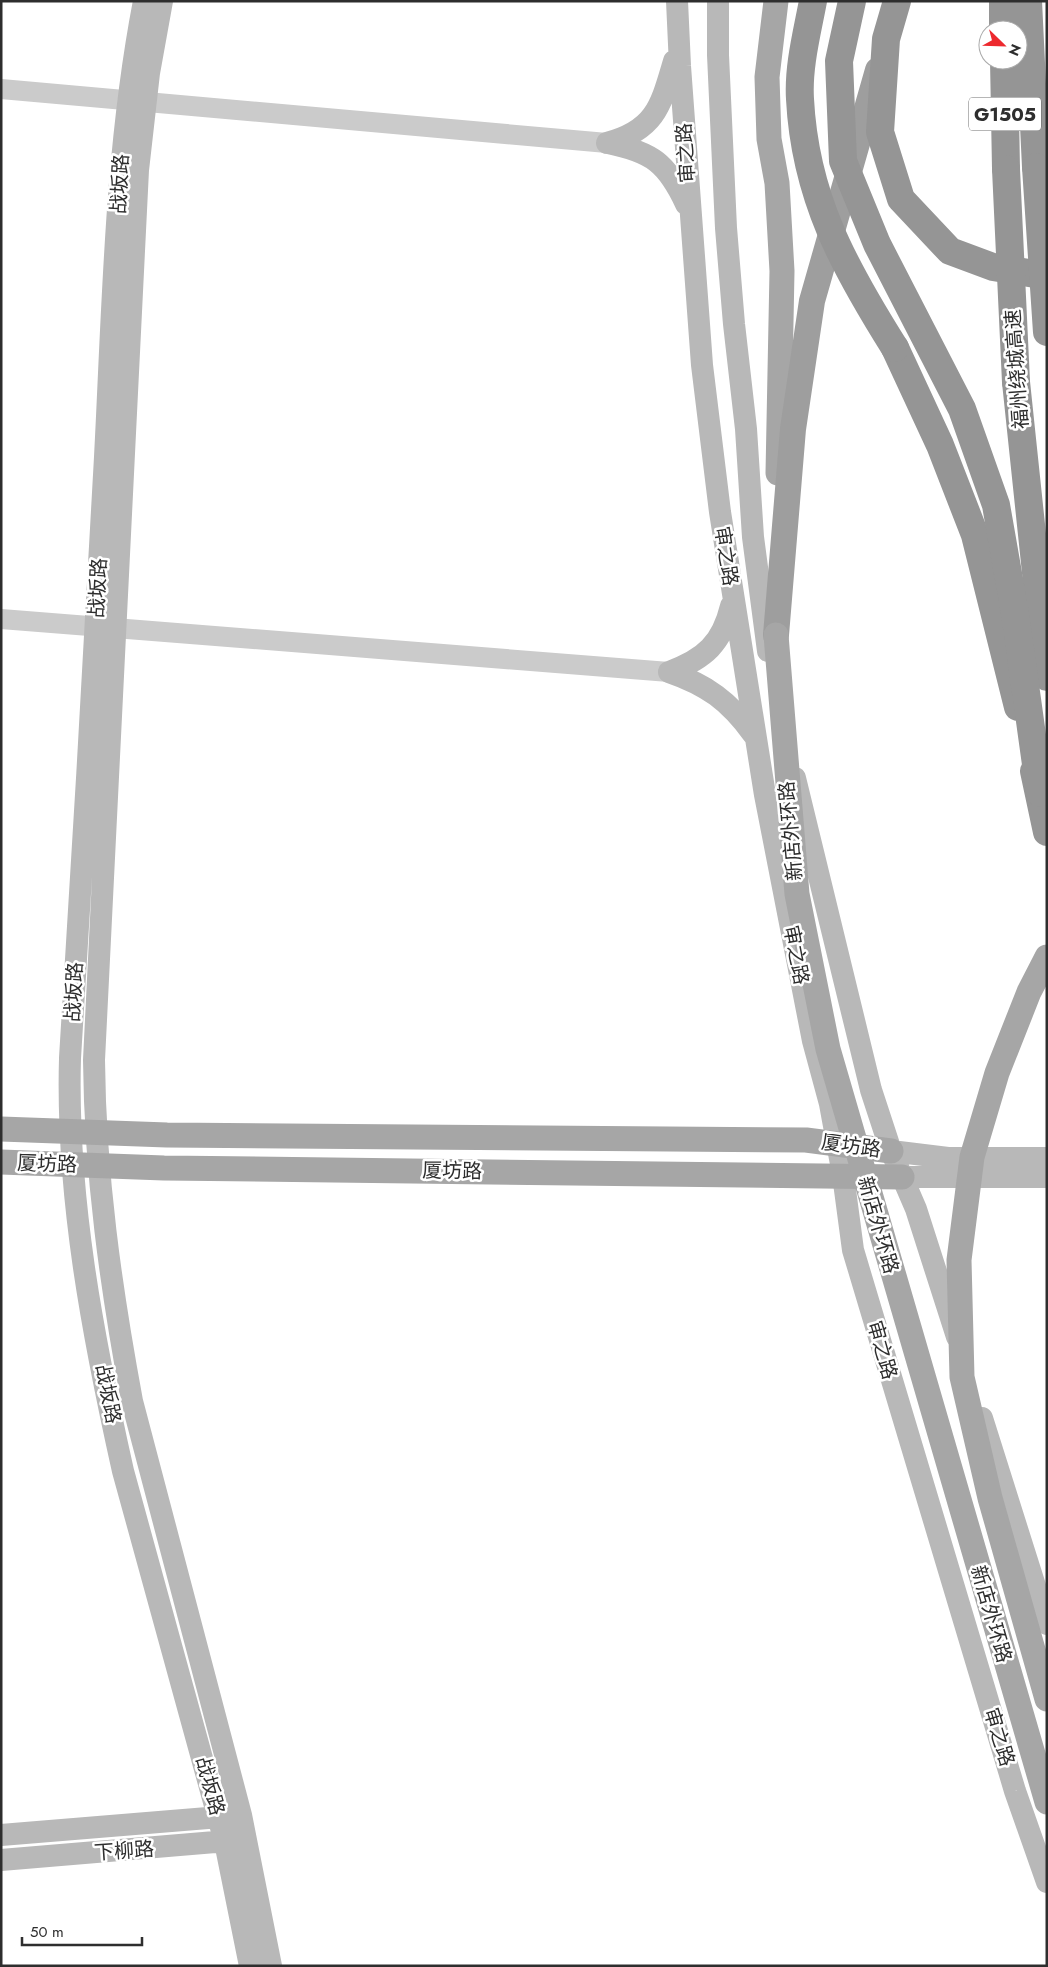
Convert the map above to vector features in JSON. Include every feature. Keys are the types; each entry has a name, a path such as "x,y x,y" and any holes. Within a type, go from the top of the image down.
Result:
{"highway":[{"path":"813,1 804,51 800,98 810,174 830,234 858,289 895,348 940,445 975,535 1040,793"},
{"path":"852,1 839,61 843,161 876,244 962,409 996,505 1015,613 1047,832"},
{"path":"776,635 793,429 812,301 897,1"},
{"path":"1002,1 1003,20"},
{"name":"福州绕城高速","path":"1028,1 1036,167 1047,332"},
{"path":"1042,1 1042,20 1047,36"},
{"path":"886,39 880,132 901,199 950,251 993,267 1047,276"},
{"name":"福州绕城高速","path":"1004,70 1006,169 1016,382 1047,677"}],"main road":[{"name":"战坂路","path":"136,101 144,1"},
{"name":"战坂路","path":"162,1 121,168 94,1060 97,1132 99,1166 117,1316 132,1401 241,1815 236,1841 250,1966"},
{"name":"审之路","path":"677,1 702,365 733,597 756,737 813,1041 830,1104 838,1145 850,1232 856,1259 1015,1791 1047,1882"},
{"name":"审之路","path":"718,1 722,146 729,266 746,429 753,537 769,658 778,706 871,1090 891,1151 916,1209 1047,1624"},
{"name":"新店外环路","path":"776,1 767,78 769,140 777,183 782,271 776,635 797,894 828,1049 931,1410 1047,1802"},
{"path":"607,142 639,131 649,121 666,88 679,46"},
{"path":"607,142 641,150 661,163 678,188 691,216"},
{"path":"669,672 695,660 718,642 727,622 733,597"},
{"name":"战坂路","path":"106,628 70,1058 71,1131 84,1263 114,1430 124,1471 218,1818 236,1841 271,1966"},
{"path":"669,672 693,680 732,706 756,737"},
{"name":"新店外环路","path":"1047,957 1028,992 997,1073 980,1129 972,1157 959,1260 962,1377 990,1498 1047,1699"},
{"name":"厦坊路","path":"1,1129 97,1132 806,1140 891,1151"},
{"path":"891,1151 948,1158 1047,1158"},
{"name":"厦坊路","path":"1,1162 99,1166 902,1176"},
{"path":"902,1176 1047,1177"},
{"name":"下柳路","path":"1,1835 241,1815"},
{"name":"下柳路","path":"1,1860 236,1841"}],"street":[{"path":"1,89 607,142"},
{"path":"1,620 669,672"}]}
